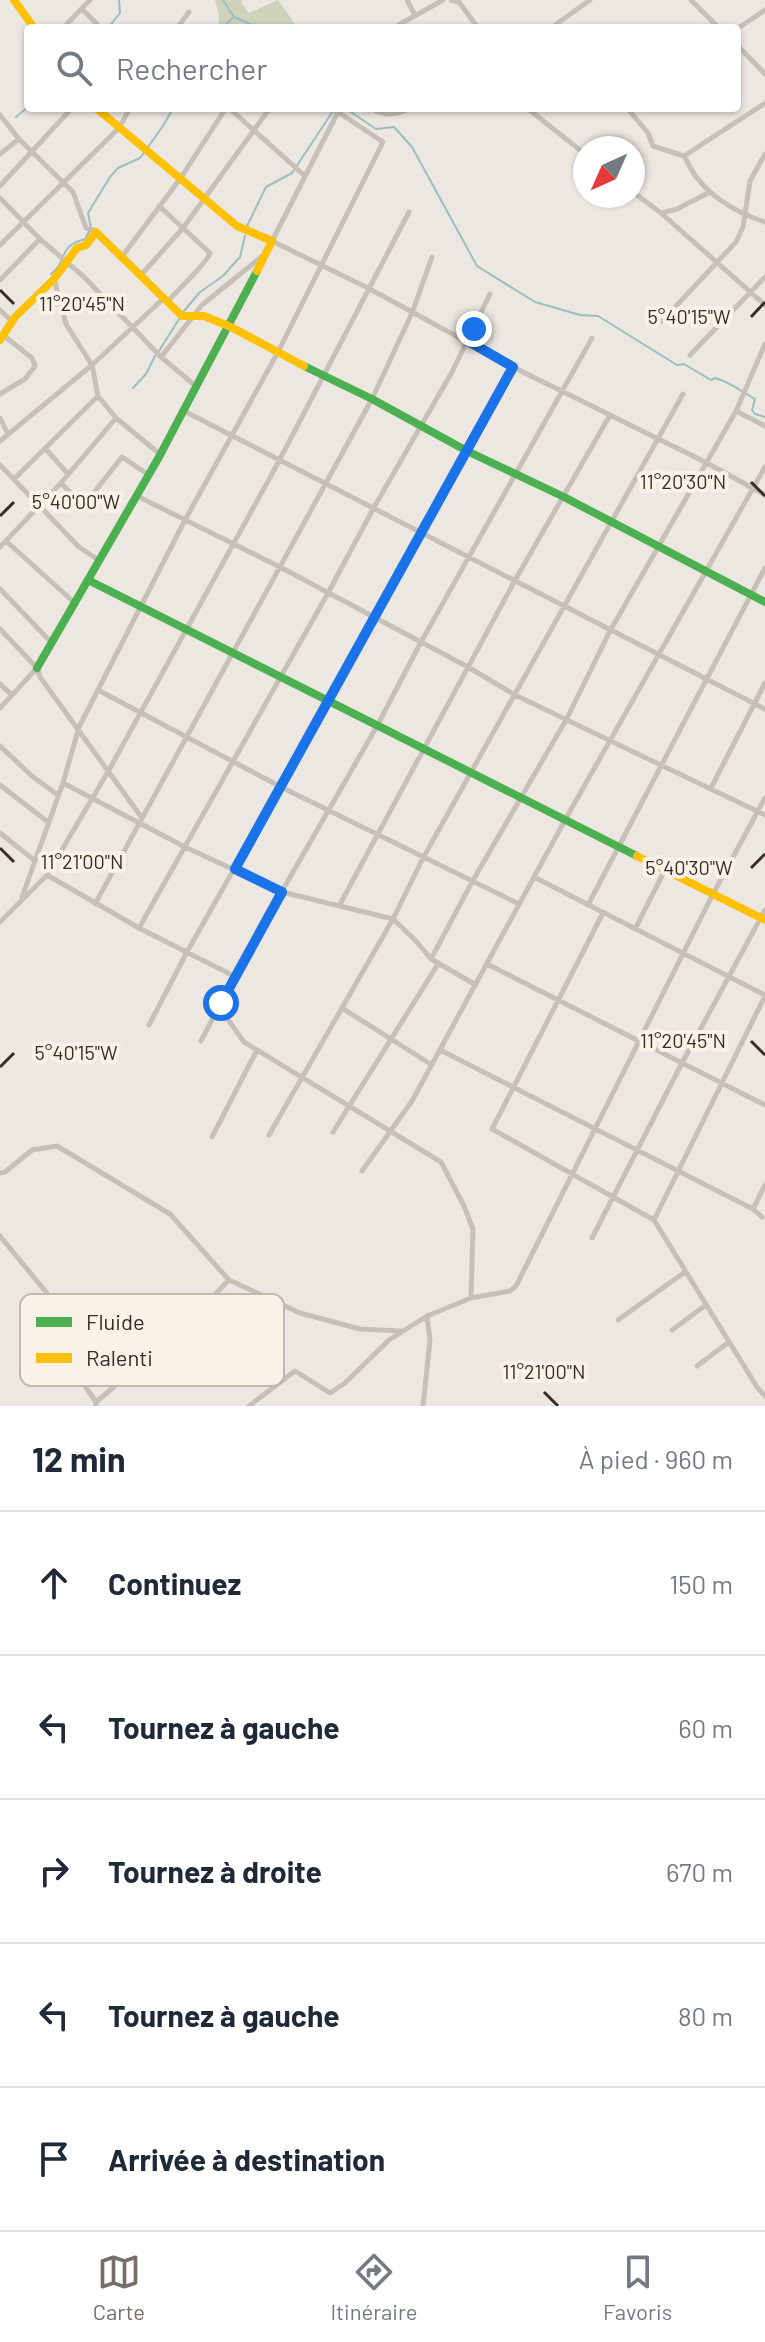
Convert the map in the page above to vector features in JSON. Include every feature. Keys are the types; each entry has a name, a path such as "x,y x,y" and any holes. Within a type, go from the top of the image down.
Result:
{"street":[{"path":"14,0 31,24"},
{"path":"67,24 90,0"},
{"path":"407,0 415,15"},
{"path":"400,24 443,0"},
{"path":"451,0 459,2 475,24"},
{"path":"557,24 590,0"},
{"path":"691,0 715,24"},
{"path":"82,9 97,24"},
{"path":"741,26 765,10"},
{"path":"180,24 189,12"},
{"path":"741,49 765,74"},
{"path":"684,156 765,103"},
{"path":"0,186 68,112"},
{"path":"101,112 237,226 368,288 513,367 765,495"},
{"path":"1,241 119,128 128,112"},
{"path":"121,258 225,112"},
{"path":"233,112 305,176"},
{"path":"141,275 183,228 267,112"},
{"path":"0,708 37,668 90,581 231,327 338,112"},
{"path":"22,897 63,783 79,727 185,520 278,352 383,142 342,112"},
{"path":"377,112 382,115 402,112"},
{"path":"532,112 573,144"},
{"path":"630,112 648,133 653,146 684,156 710,192 745,214 765,222"},
{"path":"0,115 31,152 73,192 92,230 182,316 204,316 231,327 765,602"},
{"path":"0,154 19,139"},
{"path":"662,321 736,242 743,227 750,181 765,154"},
{"path":"661,213 677,209 710,192"},
{"path":"0,198 154,350 197,387"},
{"path":"645,201 765,305"},
{"path":"0,441 92,365 210,257 208,251 159,206"},
{"path":"0,922 47,875 109,770 279,461 409,212"},
{"path":"0,394 25,379 35,366 32,358 2,337 12,321 54,279 64,259 86,245 92,230"},
{"path":"0,280 40,239"},
{"path":"161,356 202,305 266,253"},
{"path":"95,904 372,399 412,313 432,257"},
{"path":"690,355 765,277"},
{"path":"54,279 66,324 92,365 98,396 116,418 161,455"},
{"path":"139,928 468,341 490,294"},
{"path":"0,310 12,321"},
{"path":"201,1041 234,976 378,726 421,642 592,338"},
{"path":"431,959 566,720 610,631 736,411 765,344"},
{"path":"149,1025 513,367"},
{"path":"269,1135 393,919 423,858 683,394"},
{"path":"14,479 98,396"},
{"path":"184,411 765,709"},
{"path":"736,411 765,426"},
{"path":"339,906 514,582 610,415"},
{"path":"0,418 8,434"},
{"path":"0,547 61,483 116,418"},
{"path":"45,448 68,474"},
{"path":"61,483 84,505 122,457 149,475"},
{"path":"0,465 79,547 100,561"},
{"path":"362,1171 412,1101 565,820 765,467"},
{"path":"137,496 280,567 515,695 765,815"},
{"path":"6,541 76,605"},
{"path":"588,905 765,568"},
{"path":"90,581 713,894 764,916 682,1063 592,1238"},
{"path":"0,589 52,643"},
{"path":"0,629 37,668 40,677 79,727 141,820"},
{"path":"711,788 765,683"},
{"path":"0,684 12,695"},
{"path":"98,690 281,787 519,904"},
{"path":"0,746 58,795"},
{"path":"63,783 141,820 185,847 282,892 393,919 431,959 476,985"},
{"path":"0,785 48,822"},
{"path":"284,1379 295,1371 330,1393 345,1383 389,1340 427,1316 471,1298 510,1291 516,1286 713,894 765,798"},
{"path":"0,833 34,860"},
{"path":"635,929 665,870"},
{"path":"47,875 139,928 234,976"},
{"path":"534,877 765,996 654,1220"},
{"path":"603,913 492,1129 654,1220 765,1396"},
{"path":"333,1132 438,964"},
{"path":"487,964 765,1105"},
{"path":"221,1003 224,1014 244,1042 441,1162 473,1229 471,1298"},
{"path":"342,1008 432,1065"},
{"path":"212,1137 257,1050"},
{"path":"440,1050 679,1170 753,1209 762,1217"},
{"path":"0,1173 32,1150 57,1146 170,1214 229,1280 259,1294"},
{"path":"753,1209 765,1185"},
{"path":"0,1236 48,1294"},
{"path":"618,1320 686,1271"},
{"path":"215,1294 229,1280"},
{"path":"672,1330 706,1305"},
{"path":"284,1306 360,1329 403,1331"},
{"path":"423,1406 430,1340 427,1316"},
{"path":"697,1366 729,1342"},
{"path":"84,1386 96,1404 116,1386"},
{"path":"249,1406 275,1386"}],"green space":[{"path":"215,0 242,0 249,13 278,0 295,24 218,24"}],"waterway":[{"path":"111,24 120,13 119,0"},
{"path":"223,0 234,17 250,24"},
{"path":"226,24 233,18"},
{"path":"16,117 24,110"},
{"path":"51,274 66,250 85,239 91,228 88,213 110,177 118,168 140,158 171,112"},
{"path":"247,226 266,187 292,173 332,112"},
{"path":"351,112 376,129 394,127 412,147 477,266 535,302 580,315 598,316 677,365 684,364 711,380 715,378 731,384 755,399 752,410 765,417"},
{"path":"184,311 200,292 223,276 240,257 245,236"},
{"path":"159,351 179,319"},
{"path":"133,388 146,374 155,356"}],"traffic: fast":[{"path":"37,668 159,457 257,271"},
{"path":"304,366 765,602"},
{"path":"90,581 637,856"}],"traffic: slow":[{"path":"14,0 31,24"},
{"path":"101,112 237,226 272,241 257,271"},
{"path":"0,340 15,317 54,279 77,248 86,245 96,232 182,316 204,316 231,327 304,366"},
{"path":"637,856 765,920"}],"route":[{"path":"221,1003 282,892 235,869 513,367 468,341 474,329"}]}
